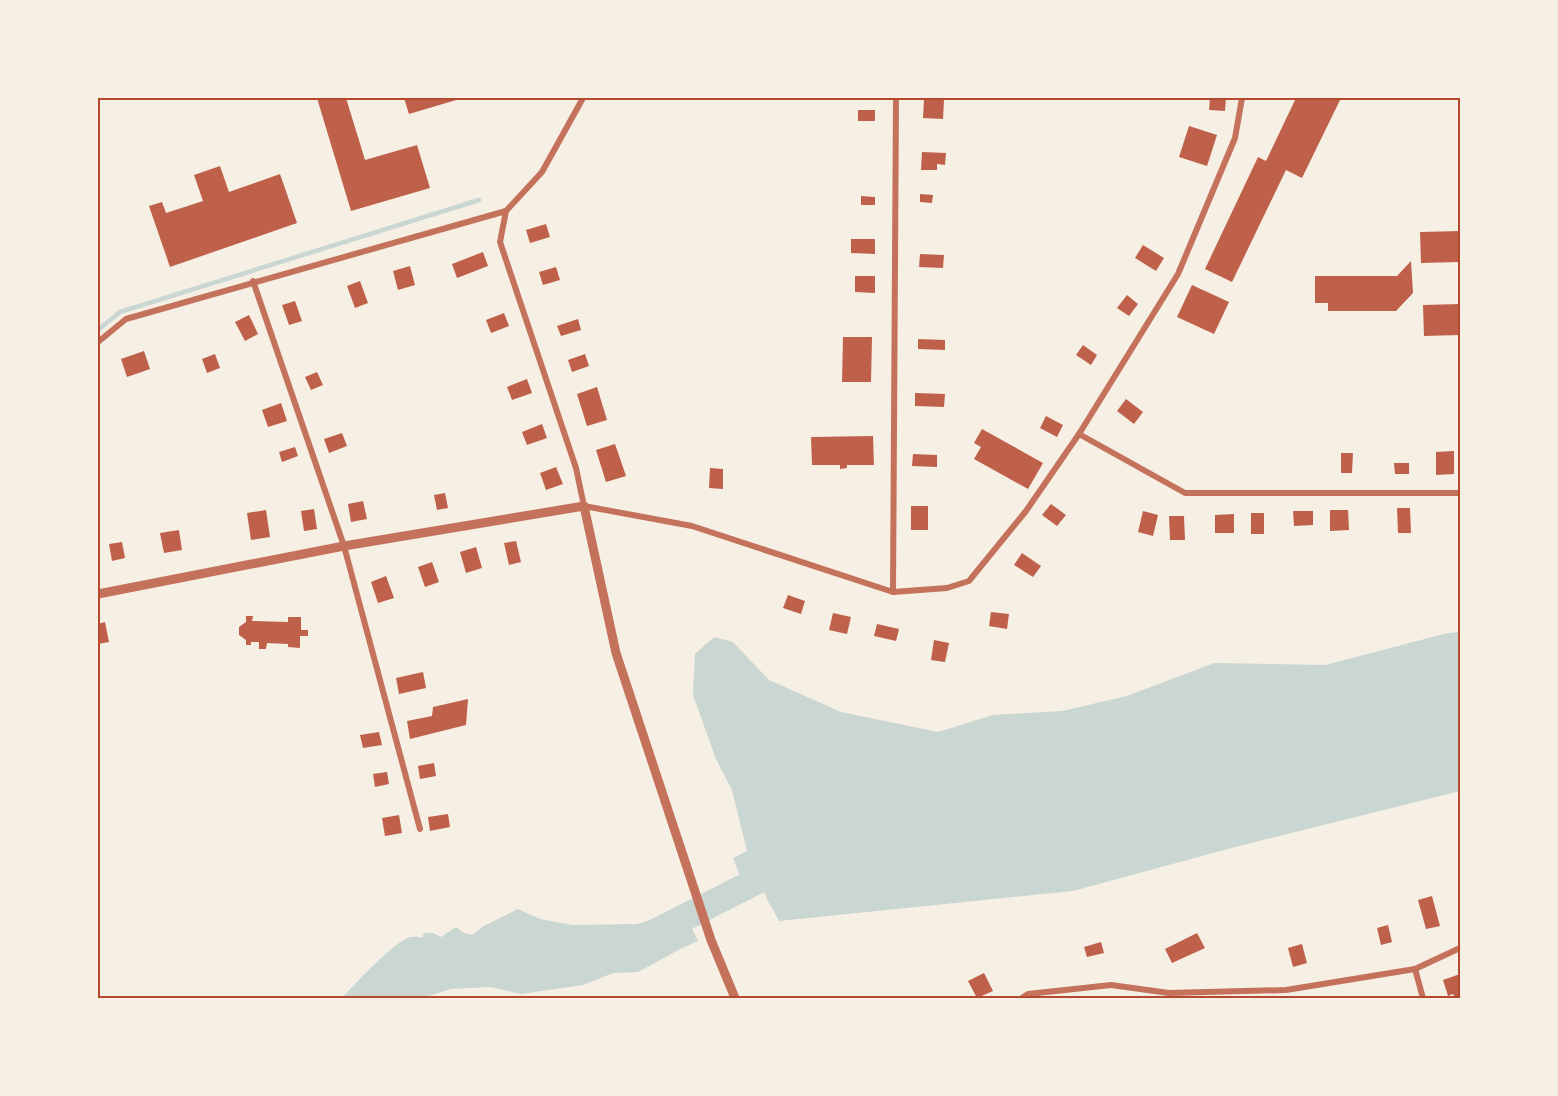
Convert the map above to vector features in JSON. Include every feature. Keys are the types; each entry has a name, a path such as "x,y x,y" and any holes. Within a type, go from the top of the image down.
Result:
{"street":[{"path":"583,98 542,172 506,211 500,242 576,468 616,652 711,940 735,999"},
{"path":"893,592 896,98"},
{"path":"98,594 344,546 584,506 692,526 893,592 947,588 969,581 1026,511 1079,434 1178,274 1235,138 1242,98"},
{"path":"98,342 126,319 253,281 506,211"},
{"path":"253,281 344,546 420,829"},
{"path":"1079,434 1185,493 1461,493"},
{"path":"1022,999 1028,994 1111,985 1169,993 1286,990 1415,969 1461,948"},
{"path":"1415,969 1423,999"}],"shaded area":[{"path":"1460,632 1460,791 1235,847 1073,891 779,921 761,884 744,886 733,858 747,851 732,790 716,759 693,695 695,654 714,637 733,642 769,680 841,712 938,732 993,715 1062,711 1127,696 1214,663 1325,665 1448,633"},
{"path":"518,909 540,919 572,925 637,924 683,910 698,941 638,972 613,973 583,985 521,994 490,987 451,989 422,998 342,998 374,965 402,941 412,937 422,938 424,933 433,933 441,937 456,927 464,933 473,935 482,927"}],"building":[{"path":"317,98 346,98 365,160 417,145 430,188 351,211"},
{"path":"404,98 463,98 409,114"},
{"path":"1210,98 1226,98 1225,111 1209,110"},
{"path":"1296,98 1341,98 1302,178 1286,170 1232,282 1205,269 1258,157 1266,161"},
{"path":"924,99 944,100 943,119 923,118"},
{"path":"858,110 875,110 875,121 858,121"},
{"path":"1189,126 1217,135 1207,166 1179,157"},
{"path":"922,152 946,153 945,165 937,164 937,170 921,170"},
{"path":"220,166 229,192 280,174 297,223 170,267 149,206 162,202 166,213 203,201 194,175"},
{"path":"920,194 933,195 932,203 920,202"},
{"path":"861,196 875,197 875,205 861,205"},
{"path":"546,224 550,237 530,243 526,230"},
{"path":"1460,231 1460,262 1421,263 1420,232"},
{"path":"851,239 875,239 875,254 851,253"},
{"path":"1143,245 1164,258 1156,271 1135,258"},
{"path":"483,252 488,266 457,278 452,264"},
{"path":"920,254 944,255 943,268 919,267"},
{"path":"1411,261 1413,293 1396,311 1328,311 1328,303 1315,303 1315,276 1397,276"},
{"path":"410,266 415,285 398,290 393,271"},
{"path":"556,267 560,280 543,285 539,272"},
{"path":"855,276 875,276 875,293 855,292"},
{"path":"360,281 368,303 355,308 347,286"},
{"path":"1192,285 1229,302 1214,334 1177,317"},
{"path":"1127,295 1138,304 1129,316 1117,308"},
{"path":"295,301 302,321 289,325 282,305"},
{"path":"1460,304 1460,335 1424,336 1423,305"},
{"path":"504,313 509,326 491,333 486,320"},
{"path":"249,315 258,334 245,341 235,322"},
{"path":"578,319 581,330 561,336 557,326"},
{"path":"843,337 872,337 871,382 842,382"},
{"path":"918,339 945,340 945,350 918,349"},
{"path":"1083,345 1097,355 1091,365 1076,355"},
{"path":"144,351 150,369 127,377 121,359"},
{"path":"215,354 220,368 207,373 202,359"},
{"path":"585,354 589,366 572,372 568,360"},
{"path":"317,372 323,385 311,390 305,377"},
{"path":"527,379 532,393 512,400 507,387"},
{"path":"597,387 607,420 587,426 577,394"},
{"path":"915,393 945,394 944,407 915,406"},
{"path":"1126,399 1143,412 1134,424 1117,411"},
{"path":"281,403 287,421 268,427 262,410"},
{"path":"1046,416 1063,425 1057,437 1040,428"},
{"path":"542,424 547,438 527,445 522,432"},
{"path":"982,429 1043,463 1028,489 974,459 981,447 974,443"},
{"path":"342,433 347,446 329,453 324,439"},
{"path":"873,436 874,465 847,465 847,468 840,469 840,465 812,465 811,437"},
{"path":"615,444 626,476 606,482 596,450"},
{"path":"295,447 298,456 282,462 279,452"},
{"path":"1454,451 1454,474 1436,475 1436,452"},
{"path":"1341,453 1353,453 1352,473 1341,473"},
{"path":"913,454 937,455 937,467 912,466"},
{"path":"1394,463 1409,463 1409,474 1395,474"},
{"path":"556,467 563,484 546,490 540,473"},
{"path":"710,468 723,469 723,489 709,488"},
{"path":"445,493 448,508 437,510 434,495"},
{"path":"363,501 367,519 351,522 348,504"},
{"path":"1051,504 1066,515 1057,526 1042,515"},
{"path":"911,506 928,506 928,530 911,530"},
{"path":"1397,508 1410,508 1411,533 1398,533"},
{"path":"314,509 317,529 304,531 301,511"},
{"path":"266,510 270,537 251,540 247,513"},
{"path":"1330,510 1348,510 1349,530 1330,531"},
{"path":"1143,511 1158,515 1153,536 1138,532"},
{"path":"1293,511 1313,511 1313,525 1294,526"},
{"path":"1251,513 1264,513 1264,534 1251,534"},
{"path":"1234,514 1234,533 1215,533 1215,515"},
{"path":"1169,516 1184,516 1185,540 1170,540"},
{"path":"179,530 182,550 164,553 160,533"},
{"path":"516,541 521,562 509,565 504,543"},
{"path":"122,542 125,558 112,561 109,544"},
{"path":"476,547 482,568 466,573 460,552"},
{"path":"1022,553 1041,566 1033,577 1014,565"},
{"path":"432,562 439,582 425,587 418,567"},
{"path":"386,576 394,598 378,603 371,582"},
{"path":"788,595 805,601 801,614 783,608"},
{"path":"991,612 1009,614 1007,629 989,626"},
{"path":"833,613 851,617 847,634 829,630"},
{"path":"246,616 253,616 252,621 288,622 288,617 301,617 301,630 308,630 308,636 300,636 300,648 288,647 288,644 267,643 266,649 259,649 259,642 246,645 246,640 239,635 239,627 246,622"},
{"path":"105,622 109,642 98,644 98,624"},
{"path":"877,624 899,629 896,641 874,636"},
{"path":"934,640 949,643 945,662 931,660"},
{"path":"423,672 426,688 399,694 396,678"},
{"path":"468,699 466,725 410,739 407,721 432,716 433,707"},
{"path":"379,732 382,745 363,748 360,735"},
{"path":"434,763 436,776 420,779 418,766"},
{"path":"387,772 389,784 375,787 373,774"},
{"path":"448,814 450,827 430,831 428,817"},
{"path":"399,815 402,833 385,836 382,818"},
{"path":"1432,896 1440,926 1426,929 1418,900"},
{"path":"1388,925 1392,942 1381,945 1377,928"},
{"path":"1197,933 1205,948 1172,963 1165,949"},
{"path":"1101,942 1104,953 1087,957 1084,947"},
{"path":"1302,944 1307,963 1293,967 1288,948"},
{"path":"984,973 993,991 977,998 968,981"},
{"path":"1460,974 1460,998 1455,998 1453,994 1448,996 1443,980"}],"waterway":[{"path":"98,330 120,312 479,200"},
{"path":"654,933 780,869"}]}
